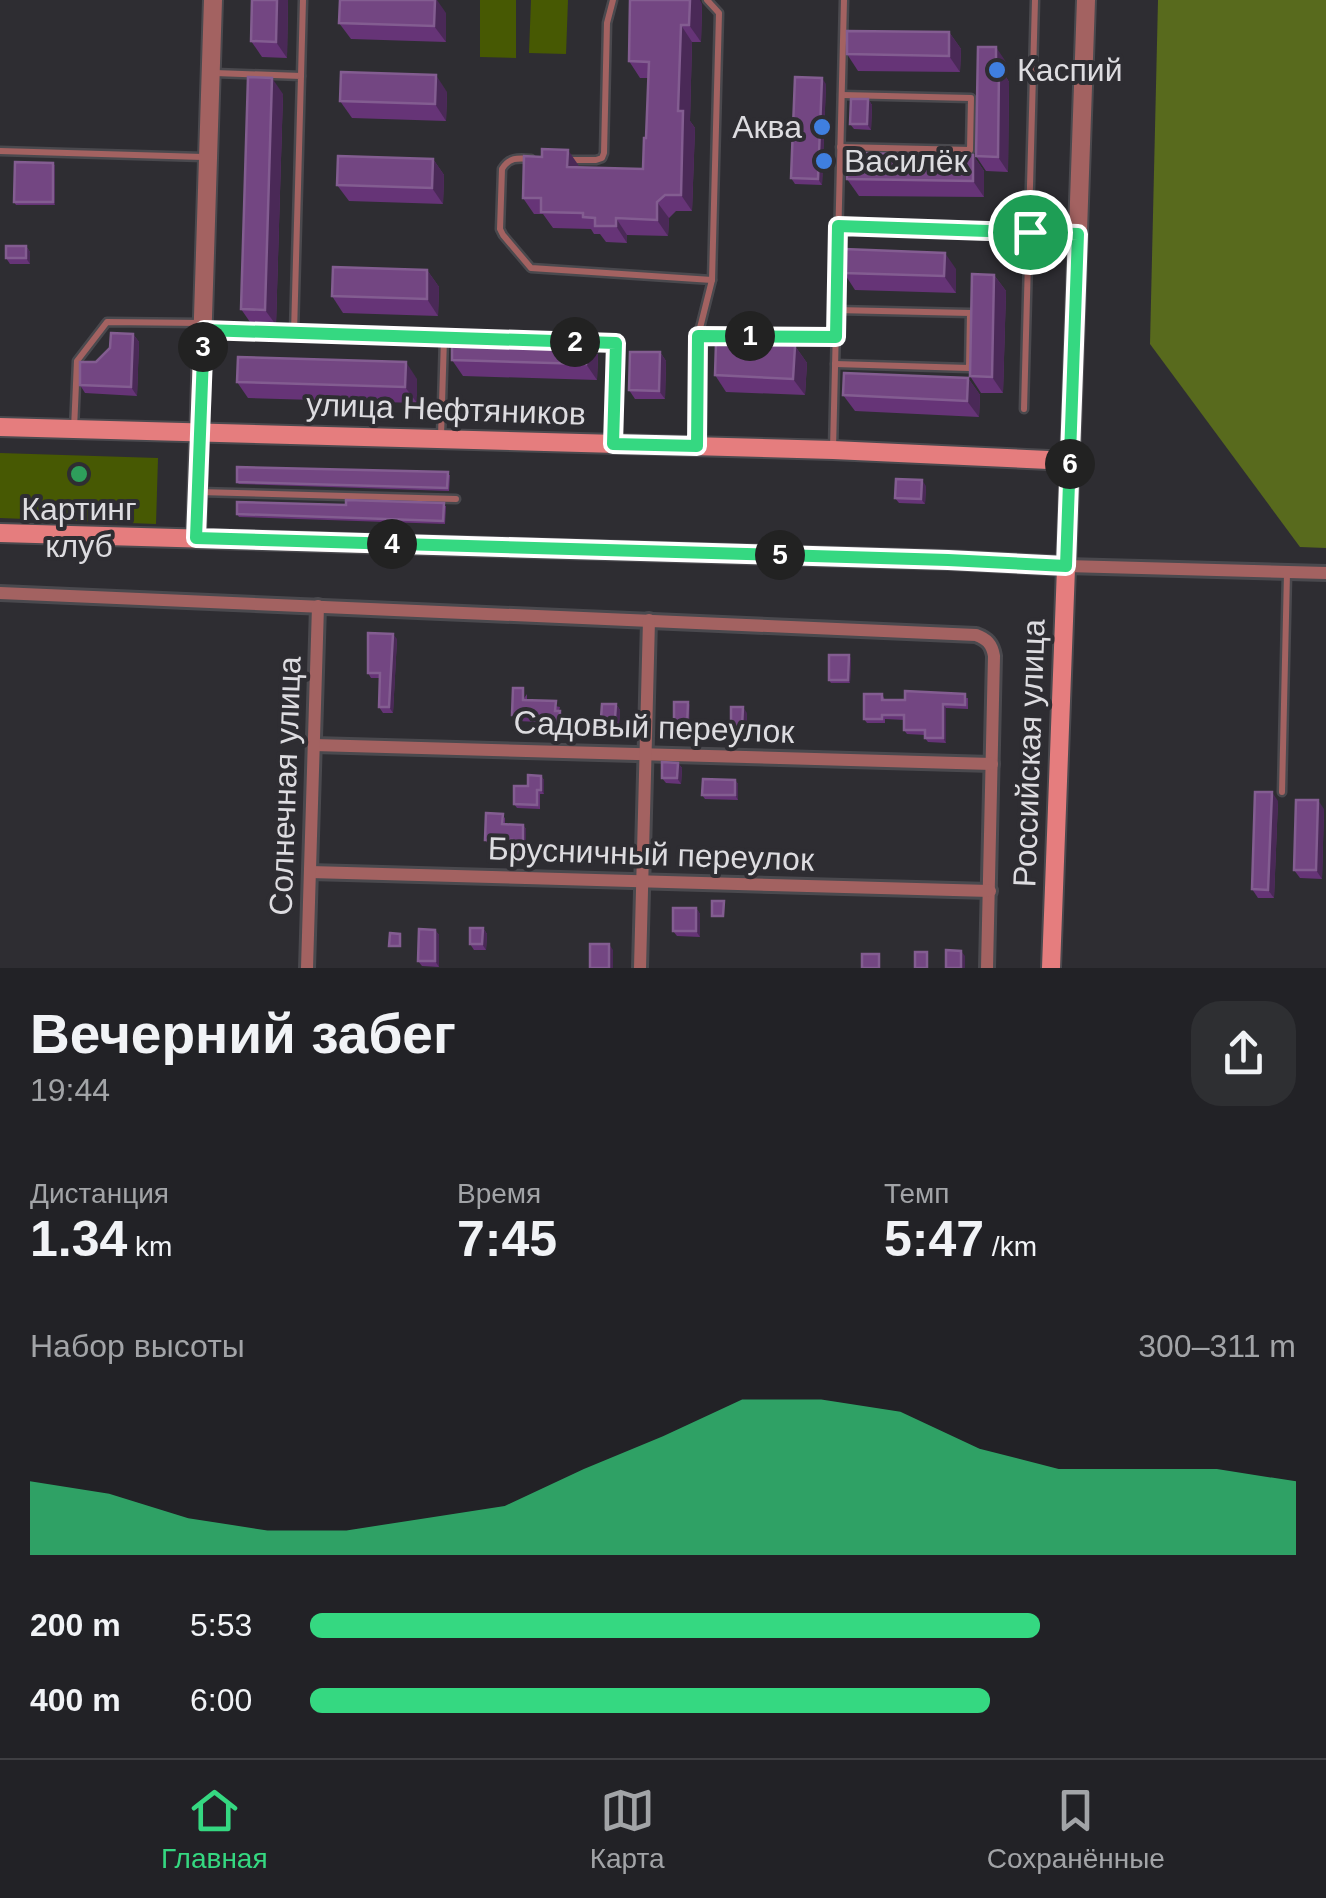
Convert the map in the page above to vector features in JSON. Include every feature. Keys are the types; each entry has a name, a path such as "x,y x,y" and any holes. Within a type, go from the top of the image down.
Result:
{"main road":[{"name":"улица Нефтяников","path":"0,427 833,450 1070,461"},
{"name":"Российская улица","path":"1051,968 1070,461"},
{"path":"0,533 1066,566"}],"street":[{"path":"196,538 213,0"},
{"name":"Российская улица","path":"1070,461 1086,0"},
{"path":"1066,566 1326,572"},
{"path":"0,593 968,634 986,639 994,656 988,968"},
{"name":"Солнечная улица","path":"308,968 318,606"},
{"path":"640,968 649,620"},
{"name":"Садовый переулок","path":"314,744 992,764"},
{"name":"Брусничный переулок","path":"310,872 990,892"}],"lane":[{"path":"294,333 302,0"},
{"path":"563,160 602,158 607,23 613,0"},
{"path":"697,446 698,336 712,280 719,13 707,0"},
{"path":"833,450 844,0"},
{"path":"1024,409 1035,0"},
{"path":"211,73 301,76"},
{"path":"840,147 970,150 972,98 842,94"},
{"path":"0,151 210,157"},
{"path":"547,159 514,158 502,169 502,236 531,268 712,280"},
{"path":"838,226 1078,234"},
{"path":"835,364 969,368 970,313 836,310"},
{"path":"74,429 77,361 107,322 463,338"},
{"path":"698,336 836,337"},
{"path":"440,438 444,338"},
{"path":"578,342 616,343 613,444"},
{"path":"197,492 456,499"},
{"path":"1282,792 1287,572"}],"green space":[{"path":"480,0 516,0 516,58 480,57"},
{"path":"531,0 568,0 566,54 529,53"},
{"path":"1158,0 1326,0 1326,548 1300,547 1150,344"},
{"name":"Картинг клуб","path":"0,453 158,458 156,524 0,518"}],"building":[{"path":"252,0 277,0 276,42 251,41"},
{"path":"340,0 435,0 434,26 339,23"},
{"path":"630,0 690,0 689,25 681,25 681,195 665,195 657,202 657,220 616,218 616,226 595,226 595,218 583,217 583,213 541,212 541,198 523,198 524,156 542,157 542,149 568,150 567,167 643,169 649,62 629,61"},
{"path":"847,31 949,32 949,56 847,54"},
{"path":"978,47 996,47 998,157 976,156"},
{"path":"341,72 436,75 435,104 340,101"},
{"path":"248,77 272,78 265,310 241,309"},
{"path":"795,77 822,78 818,179 791,178"},
{"path":"851,99 868,99 867,124 850,124"},
{"path":"847,153 973,155 973,181 847,179"},
{"path":"338,156 433,159 432,188 337,185"},
{"path":"15,162 53,163 53,202 14,202"},
{"path":"6,246 26,246 26,258 6,258"},
{"path":"844,249 945,253 944,276 844,273"},
{"path":"333,267 427,270 427,299 332,296"},
{"path":"972,274 994,275 992,377 970,376"},
{"path":"111,333 133,334 131,387 80,385 80,362 96,362 110,348"},
{"path":"452,334 586,338 586,364 452,360"},
{"path":"716,343 795,346 793,379 715,375"},
{"path":"630,352 660,352 659,391 629,390"},
{"path":"238,357 406,362 405,387 237,382"},
{"path":"844,373 968,378 967,401 843,395"},
{"path":"237,467 448,472 447,488 237,482"},
{"path":"896,479 922,480 921,499 895,498"},
{"path":"346,500 444,503 443,521 237,514 237,502 346,505"},
{"path":"368,633 393,634 389,707 379,707 380,673 368,673"},
{"path":"829,655 849,655 848,680 829,680"},
{"path":"513,688 523,688 523,700 556,701 559,726 541,725 541,716 512,715"},
{"path":"905,691 965,694 965,705 943,704 943,738 925,738 925,730 904,730 904,715 864,719 864,694 882,694 882,700 905,700"},
{"path":"674,702 688,702 687,729 674,729"},
{"path":"602,704 616,704 615,718 601,718"},
{"path":"731,707 743,707 742,727 731,726"},
{"path":"662,762 678,763 677,778 662,778"},
{"path":"528,775 541,776 537,805 514,804 514,786 528,786"},
{"path":"703,779 735,780 735,795 702,795"},
{"path":"1255,792 1272,792 1268,890 1252,889"},
{"path":"1296,800 1318,800 1316,870 1294,870"},
{"path":"486,813 503,814 502,824 523,825 523,851 512,851 512,840 485,840"},
{"path":"712,901 724,901 723,916 712,916"},
{"path":"673,908 696,908 696,931 673,931"},
{"path":"470,928 483,928 482,944 470,944"},
{"path":"419,929 435,930 435,961 418,961"},
{"path":"390,933 400,934 400,946 389,946"},
{"path":"590,944 609,944 609,968 590,968"},
{"path":"946,950 961,951 961,968 946,968"},
{"path":"915,952 927,952 927,968 915,968"},
{"path":"862,954 879,954 879,968 862,968"}],"place":[{"name":"Каспий","path":"997,70"},
{"name":"Аква","path":"822,127"},
{"name":"Василёк","path":"824,161"},
{"name":"Картинг клуб","path":"79,474"}],"route":[{"path":"838,226 1030,232 1078,234 1066,566 196,538 204,330 616,343 613,444 697,446 698,336 836,337 838,226"}]}
